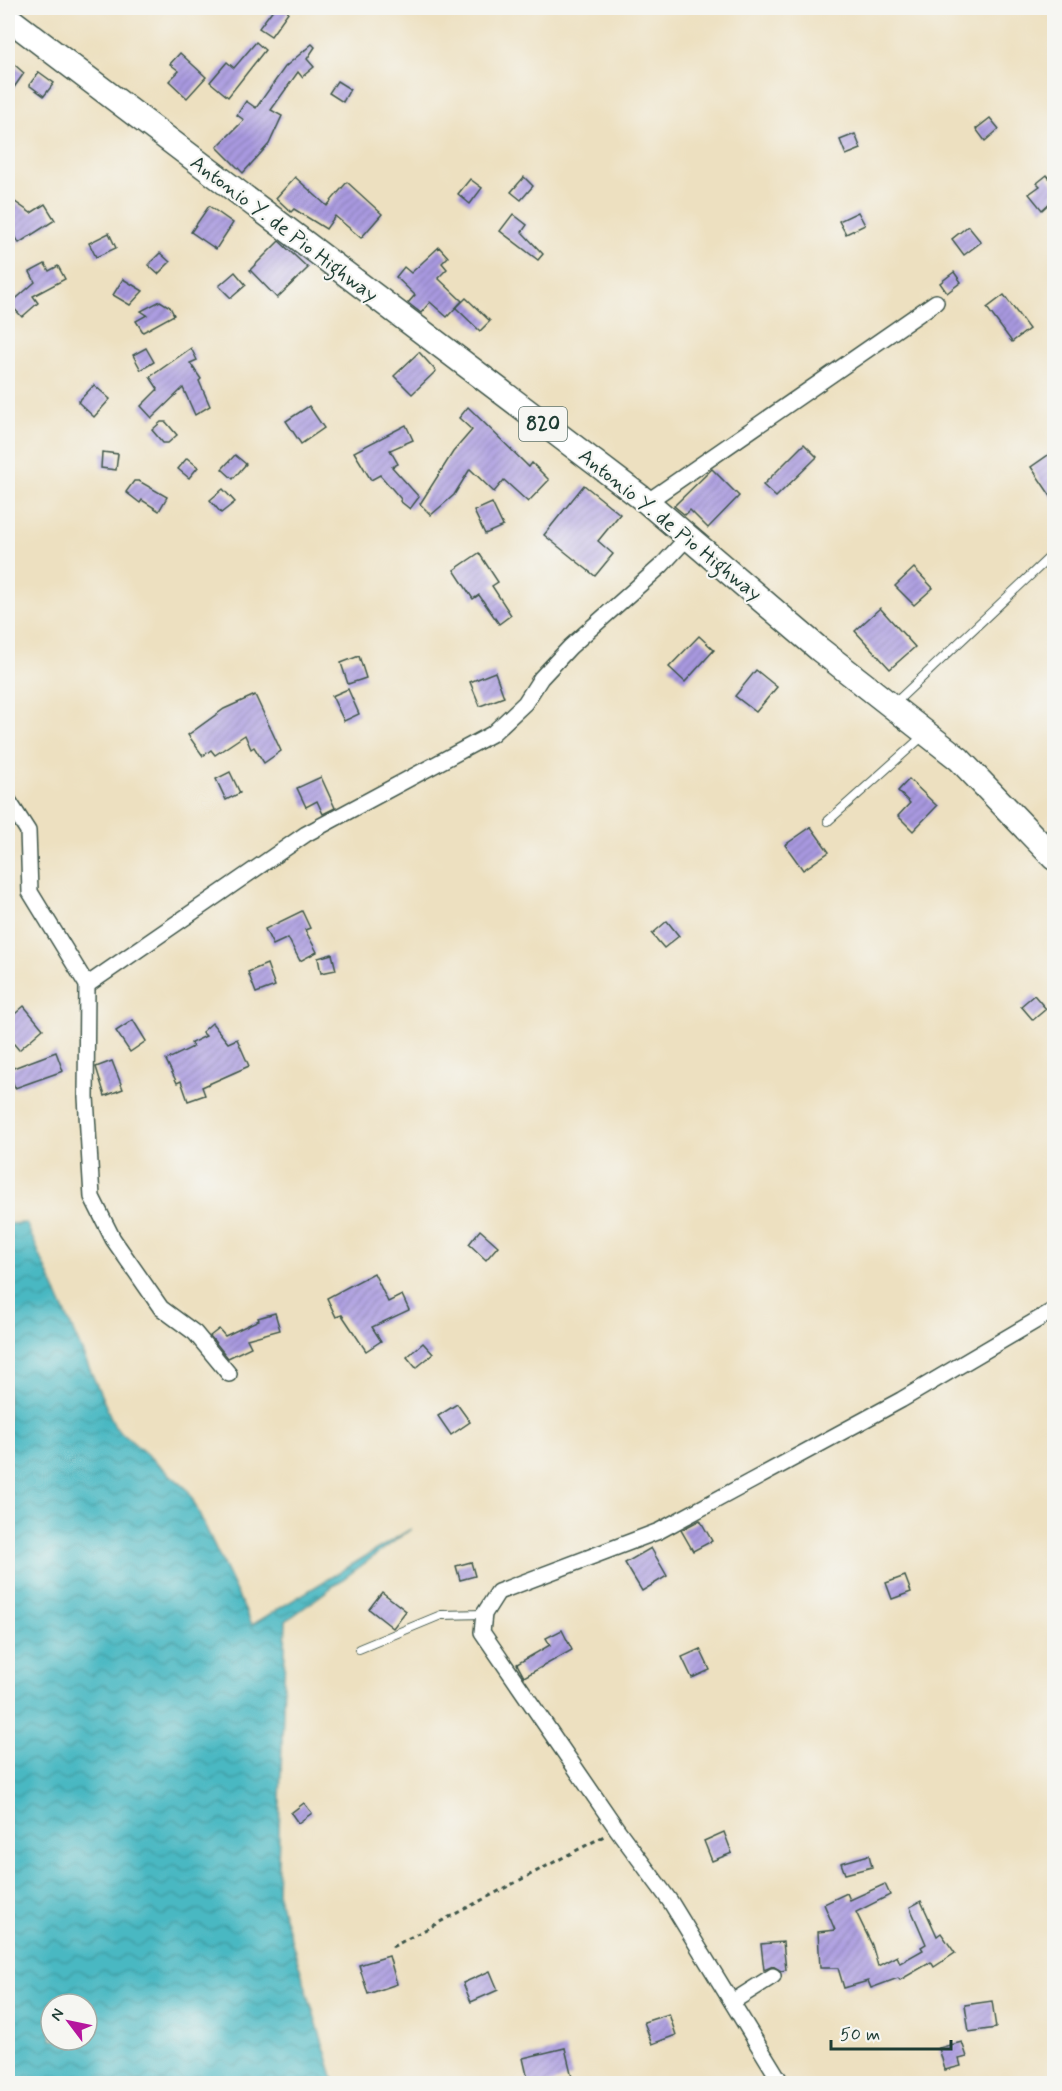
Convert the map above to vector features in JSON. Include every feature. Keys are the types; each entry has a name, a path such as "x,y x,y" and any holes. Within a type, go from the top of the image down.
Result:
{"highway":[{"name":"Antonio Y. de Pio Highway","path":"8,18 647,502 819,649 959,759 1054,858"}],"street":[{"path":"647,502 936,303"},
{"path":"87,985 306,834 492,734 525,703 541,678 570,647 662,565 687,538"},
{"path":"8,800 28,831 30,891 87,985 86,1097 92,1197 113,1239 161,1308 195,1333 229,1374"},
{"path":"782,2084 670,1901 617,1829 482,1632 484,1614 498,1592 659,1531 901,1400 1054,1310"},
{"path":"732,2002 773,1976"}],"lane":[{"path":"893,705 1054,553"},
{"path":"828,820 927,732"},
{"path":"359,1649 441,1614 484,1614"}],"path":[{"path":"392,1947 433,1923 617,1829"}],"water":[{"path":"26,1223 115,1427 188,1490 252,1625 411,1529 286,1621 277,1893 335,2083 8,2083 8,1224"}],"building":[{"path":"274,8 291,8 271,36 259,28"},
{"path":"256,42 265,50 228,97 210,82 227,62 234,68"},
{"path":"312,44 315,47 307,59 314,67 302,77 298,72 271,110 282,116 269,144 243,173 217,147 244,120 237,115 246,101 256,108 285,67"},
{"path":"180,53 206,77 187,98 169,81 179,71 170,64"},
{"path":"8,59 24,73 8,96"},
{"path":"39,72 54,83 44,96 29,85"},
{"path":"337,81 350,89 343,102 329,93"},
{"path":"990,118 999,129 985,141 976,129"},
{"path":"855,134 861,149 846,155 840,140"},
{"path":"1047,175 1054,185 1054,199 1042,210 1029,194 1040,186 1037,183"},
{"path":"295,177 327,206 347,182 382,214 361,238 335,216 326,229 294,209 291,212 276,198"},
{"path":"524,177 533,186 521,200 511,192"},
{"path":"470,179 482,188 470,204 458,194"},
{"path":"8,197 31,213 45,204 55,220 19,243 8,224"},
{"path":"209,206 233,223 216,249 191,232"},
{"path":"858,212 865,225 846,234 839,221"},
{"path":"513,214 527,225 522,232 543,254 538,260 500,231"},
{"path":"968,226 981,242 964,255 952,239"},
{"path":"109,233 116,248 96,257 89,243"},
{"path":"279,241 308,268 277,298 250,270"},
{"path":"439,247 448,257 442,263 447,269 438,278 462,301 447,317 430,302 421,313 408,303 415,295 396,277 404,267 411,273"},
{"path":"160,253 170,262 158,274 148,265"},
{"path":"45,264 49,271 58,266 65,279 33,296 38,303 22,317 10,304 35,282 30,272"},
{"path":"235,272 246,285 231,298 219,286"},
{"path":"954,272 961,282 947,293 940,283"},
{"path":"123,279 143,291 130,305 113,295"},
{"path":"1004,295 1029,329 1012,342 987,308"},
{"path":"466,298 490,321 480,331 456,308"},
{"path":"160,301 170,307 174,315 143,332 136,321 147,315 141,311"},
{"path":"146,348 154,362 141,370 133,355"},
{"path":"191,348 197,360 190,363 201,379 199,381 210,406 195,415 183,388 152,418 141,406 158,389 150,377"},
{"path":"419,352 436,371 412,394 394,376"},
{"path":"94,385 110,399 94,417 78,402"},
{"path":"309,406 324,428 301,444 286,421"},
{"path":"468,407 529,467 532,463 549,480 528,502 504,480 494,492 470,469 454,495 431,515 420,504 453,452 472,430 459,418"},
{"path":"161,422 166,422 177,435 168,443 163,443 152,430"},
{"path":"406,425 413,440 390,450 398,464 392,467 419,497 410,509 400,501 401,499 380,475 371,480 354,452"},
{"path":"804,444 817,457 776,497 763,485"},
{"path":"1054,451 1054,501 1031,467"},
{"path":"102,452 118,454 116,470 101,468"},
{"path":"235,455 246,464 233,479 222,469"},
{"path":"187,458 198,467 189,478 178,469"},
{"path":"712,469 739,496 708,528 690,510 685,515 674,506"},
{"path":"134,481 139,481 167,497 159,511 142,500 140,503 126,492"},
{"path":"584,485 620,514 598,541 613,554 595,576 544,535"},
{"path":"223,489 235,502 221,513 210,500"},
{"path":"492,503 503,526 485,534 474,511"},
{"path":"479,553 498,582 492,586 511,615 499,624 479,595 473,599 454,570"},
{"path":"914,568 933,588 914,605 895,586"},
{"path":"880,608 915,647 890,669 855,631"},
{"path":"699,636 714,650 685,682 669,667"},
{"path":"359,656 366,678 348,684 341,663"},
{"path":"756,670 777,687 756,712 735,696"},
{"path":"495,672 504,697 480,706 470,682"},
{"path":"348,689 359,714 344,721 332,696"},
{"path":"255,695 281,751 264,763 254,747 251,749 245,735 215,755 211,750 203,756 188,735 224,709"},
{"path":"230,772 240,793 226,800 216,779"},
{"path":"321,777 335,808 323,814 317,801 306,807 297,788"},
{"path":"909,779 937,806 913,831 898,816 910,803 898,791"},
{"path":"811,827 829,852 803,870 785,845"},
{"path":"302,911 310,928 305,930 317,952 300,961 288,938 273,945 265,929"},
{"path":"667,921 679,936 664,948 652,934"},
{"path":"332,954 336,970 321,973 318,958"},
{"path":"267,964 275,986 256,993 248,972"},
{"path":"1034,995 1046,1009 1033,1020 1021,1006"},
{"path":"24,1006 43,1029 19,1050 8,1037 8,1020"},
{"path":"133,1020 146,1041 130,1052 116,1031"},
{"path":"212,1023 228,1043 237,1039 249,1066 202,1087 205,1095 188,1101 181,1081 177,1083 166,1060 193,1047 191,1043 206,1036 202,1032"},
{"path":"56,1052 63,1071 15,1088 8,1070"},
{"path":"112,1061 123,1089 105,1096 96,1067"},
{"path":"480,1230 498,1246 486,1260 469,1244"},
{"path":"374,1273 388,1302 402,1295 409,1310 372,1327 381,1341 366,1351 342,1315 336,1317 327,1298"},
{"path":"275,1313 280,1330 247,1339 251,1347 228,1358 210,1336 219,1329 225,1336 259,1320 258,1318"},
{"path":"423,1343 433,1354 416,1368 407,1357"},
{"path":"457,1404 470,1422 451,1435 438,1416"},
{"path":"700,1520 712,1541 693,1551 681,1530"},
{"path":"651,1548 667,1576 642,1591 625,1563"},
{"path":"471,1562 475,1576 460,1580 456,1566"},
{"path":"905,1576 911,1592 892,1599 886,1583"},
{"path":"382,1592 406,1611 393,1628 369,1609"},
{"path":"562,1630 572,1650 524,1677 517,1664 550,1645 546,1638"},
{"path":"700,1649 710,1670 692,1678 682,1657"},
{"path":"304,1803 312,1813 298,1823 291,1813"},
{"path":"724,1832 732,1853 712,1861 704,1841"},
{"path":"869,1855 872,1867 845,1874 841,1863"},
{"path":"885,1884 890,1895 856,1912 872,1945 878,1966 897,1956 900,1963 923,1950 921,1947 926,1944 910,1907 921,1901 937,1936 941,1933 955,1953 934,1967 931,1962 900,1980 898,1978 871,1988 868,1981 844,1988 838,1968 820,1968 818,1932 835,1930 824,1904 847,1893 850,1900"},
{"path":"783,1942 786,1970 781,1971 773,1966 764,1970 761,1944"},
{"path":"389,1956 397,1984 368,1994 359,1965"},
{"path":"490,1971 498,1990 471,2002 463,1983"},
{"path":"992,2001 996,2028 969,2032 965,2005"},
{"path":"669,2014 676,2035 652,2044 644,2022"},
{"path":"962,2042 967,2057 959,2059 961,2066 945,2070 939,2048"},
{"path":"565,2048 572,2077 546,2084 529,2084 523,2058"}]}
